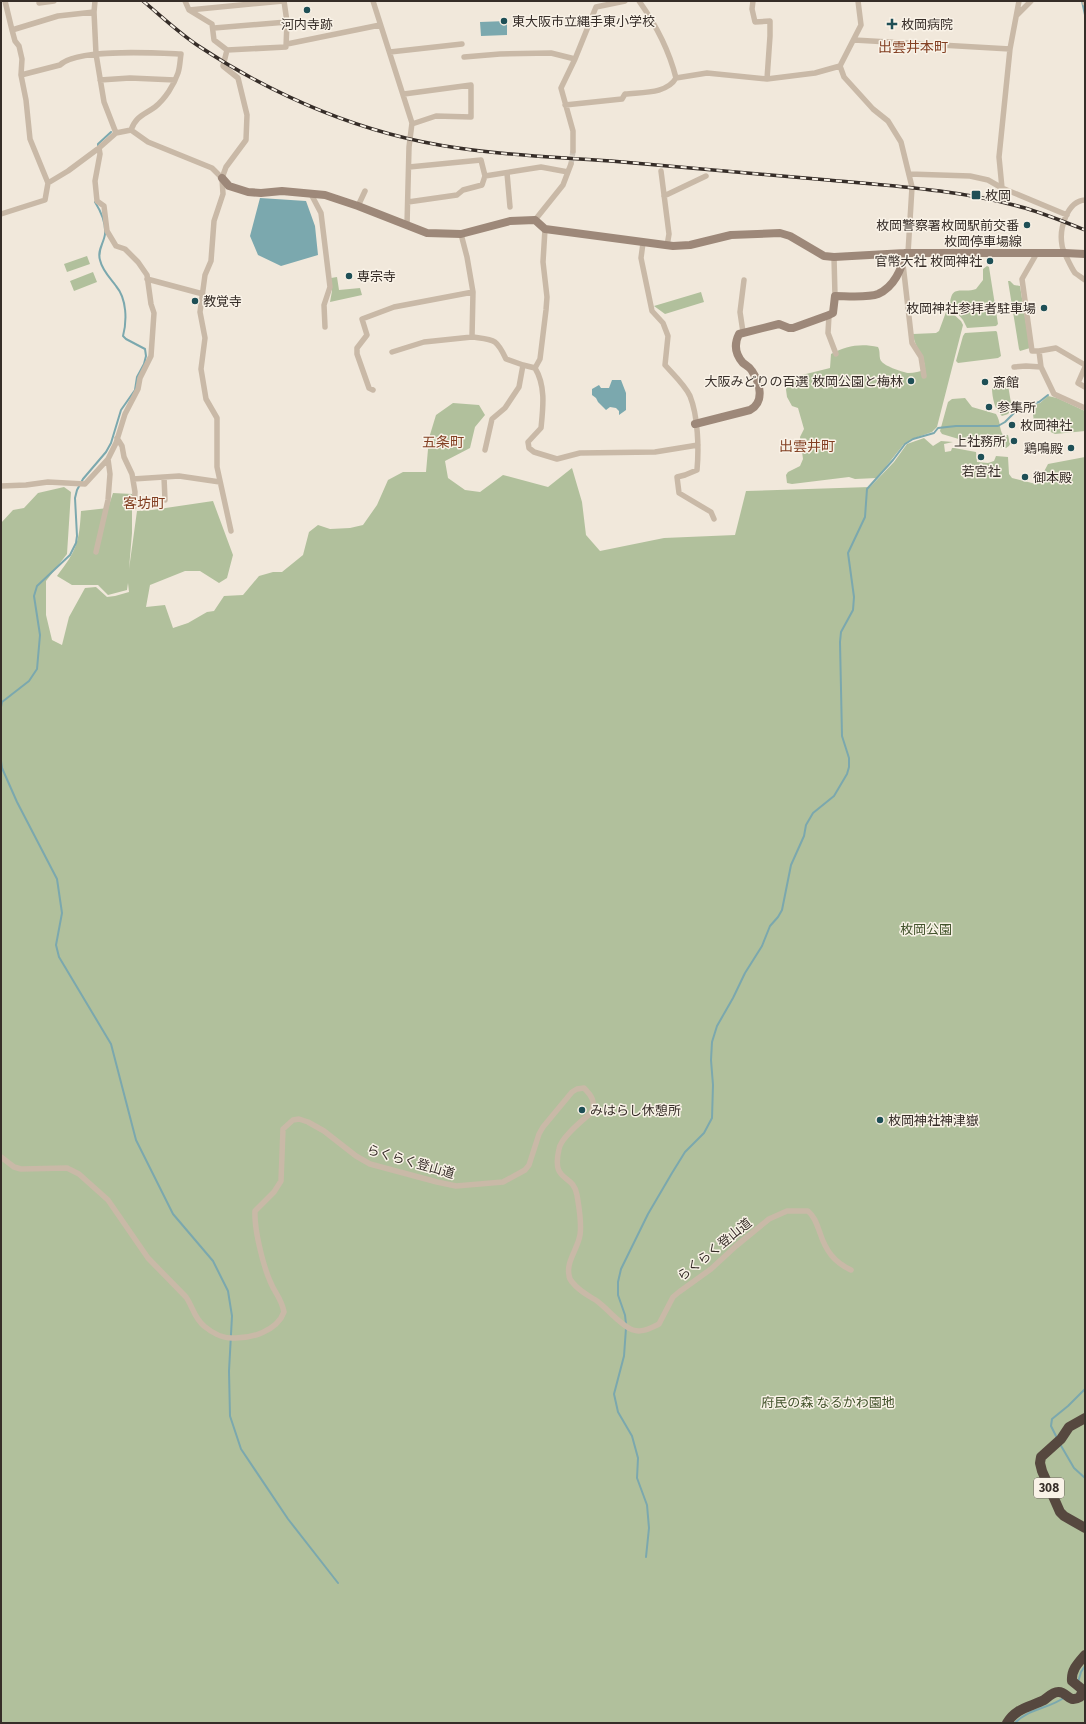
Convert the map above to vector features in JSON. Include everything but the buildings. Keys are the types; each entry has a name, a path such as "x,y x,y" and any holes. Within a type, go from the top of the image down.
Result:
{"highway":[{"name":"308","path":"1085,1418 1069,1427 1060,1440 1041,1457 1040,1464 1060,1512 1064,1516 1085,1528"},
{"path":"1007,1723 1012,1716 1025,1707 1041,1701 1055,1693 1059,1692 1077,1699 1080,1697 1082,1694 1079,1686 1072,1681 1071,1676 1076,1664 1085,1655"}],"street":[{"path":"1,214 45,200 48,183 30,139 26,100 21,74 22,59 19,46 15,41 5,1"},
{"path":"39,3 54,1"},
{"path":"95,1 94,12 96,54 100,80 104,102 116,132"},
{"path":"184,1 189,10 212,24 214,28 214,40 227,50 286,47 287,44 380,25"},
{"path":"189,10 284,1 287,22 287,44"},
{"path":"373,1 404,94 412,124 407,225"},
{"path":"572,151 573,131 561,88 575,59 596,7 625,1"},
{"path":"565,105 622,99 625,94 666,89 673,84 676,78 670,54 648,13 639,1"},
{"path":"753,1 752,9 755,22 770,21 767,80"},
{"path":"834,296 877,294 887,288 894,281 907,253 912,187 901,142 888,121 873,109 844,77 840,66 861,25 858,1"},
{"path":"1002,188 999,157 1010,49 1019,1"},
{"path":"1017,15 1031,1"},
{"path":"12,30 58,16 94,12"},
{"path":"214,28 287,22"},
{"path":"854,40 1010,49"},
{"path":"390,52 462,44"},
{"path":"227,50 223,66 238,78 247,115 246,140 226,167 222,178 223,194 214,221 211,261 205,275 200,312 205,338 202,369 206,399 217,418 217,467 232,531"},
{"path":"21,74 60,64 64,60 96,54 181,54 179,72 163,99 134,122 131,130"},
{"path":"464,57 500,54 551,54 575,59"},
{"path":"676,78 707,73 767,80 802,75 840,66"},
{"path":"100,80 130,78 175,80"},
{"path":"404,94 471,84 471,117 436,116 412,124"},
{"path":"48,183 68,171 99,148 116,132 131,130 148,142 212,168 229,186 248,192 282,192 325,196 358,206 427,233 461,234 510,221 536,220 545,229 667,246 690,245 731,235 780,233 790,236 824,256 834,257 833,313 792,328 779,324 739,334 735,342 736,349 743,362 749,366 756,379 760,395 756,407 750,410 695,424"},
{"path":"1,486 48,482 85,484 108,459 118,438 125,414 138,389 140,378 151,356 154,313 151,304 147,275 138,262 125,249 116,246 111,239 104,206 97,201 95,181 100,154 99,148"},
{"path":"408,202 457,195 463,190 482,185 485,176 481,160 409,167"},
{"path":"536,220 562,185 571,164"},
{"path":"485,176 541,167 568,172"},
{"path":"661,171 669,234 667,246"},
{"path":"507,173 510,207"},
{"path":"909,174 970,176 988,180 1002,188 1067,215"},
{"path":"664,196 706,176"},
{"path":"358,206 365,190"},
{"path":"311,194 321,213 330,287 324,305 323,316 325,327"},
{"path":"1085,200 1073,204 1067,215 1063,227 1062,246 1074,272 1085,280"},
{"path":"535,368 540,359 547,297 543,262 545,229"},
{"path":"461,234 467,257 473,292 472,337"},
{"path":"644,243 642,258 652,311 663,323 668,336 665,365 690,396 698,445 697,470 677,477 679,493 711,512 714,519"},
{"name":"枚岡停車場線","path":"834,257 907,253 1085,254"},
{"path":"1037,253 1022,279 1032,351 1056,348 1085,366 1078,383 1085,387"},
{"path":"903,263 912,343 921,357 924,376"},
{"path":"147,279 202,294"},
{"path":"743,332 740,312 744,280"},
{"path":"373,390 369,388 357,354 357,348 367,335 362,319 394,307 473,292"},
{"path":"829,315 828,333 836,354"},
{"path":"392,352 424,342 472,337 493,340 499,345 506,359 535,368 538,373 544,393 542,401 542,428 528,442 529,448 534,452 557,459 580,453 655,452 698,445"},
{"path":"1039,351 1041,367 1054,394 1085,408"},
{"path":"485,450 492,419 505,408 519,387 523,365"},
{"path":"1014,367 1041,367"},
{"path":"118,438 133,478 135,492 134,507"},
{"path":"96,552 108,500 110,474 108,459"},
{"path":"133,478 179,476 220,482"},
{"path":"164,477 166,500"},
{"name":"らくらく登山道","path":"1,1157 14,1167 21,1169 67,1168 79,1174 108,1200 148,1258 186,1297 190,1303 194,1315 202,1324 210,1331 231,1338 264,1332 278,1324 284,1312 281,1298 270,1282 254,1220 255,1212 274,1192 281,1181 283,1129 293,1120 300,1119 324,1131 362,1160 422,1178 456,1186 503,1182 525,1170 529,1165 539,1134 566,1098 577,1089 584,1088 591,1094 594,1101 593,1108 591,1113 562,1141 557,1163 560,1175 572,1183 575,1189 580,1224 578,1244 568,1266 568,1276 578,1288 633,1330 642,1330 659,1324 673,1297 711,1269 769,1219 787,1211 808,1211 813,1216 823,1242 832,1258 840,1265 851,1270"}],"green space":[{"path":"87,256 90,264 67,272 64,264"},
{"path":"987,266 989,267 998,324 996,326 967,328 963,320 950,305 951,298 955,292 976,289 983,280 983,269"},
{"path":"93,272 97,282 74,291 70,281"},
{"path":"337,277 339,290 360,288 362,295 330,302 332,291 331,278"},
{"path":"1008,281 1014,285 1020,286 1030,348 1020,351 1019,349"},
{"path":"701,292 704,302 665,314 654,306"},
{"path":"950,311 961,321 963,325 937,427 932,432 912,439 903,445 877,478 855,479 849,477 792,484 787,483 786,475 788,472 800,466 803,459 800,437 804,429 798,408 792,406 787,397 786,379 830,368 831,354 848,347 859,345 878,347 882,362 895,369 909,373 925,370 924,361 915,343 913,334 936,333 939,331 946,312"},
{"path":"996,331 1001,356 998,358 958,363 956,361 965,333"},
{"path":"1005,383 1008,385 1012,409 1008,414 1002,416 997,411 994,404 992,388"},
{"path":"1048,396 1057,398 1085,411 1085,431 1055,434 1036,425 1034,422 1032,406 1040,403"},
{"path":"965,398 972,407 996,414 1003,435 1008,435 1009,446 1006,448 969,443 942,434 940,431 948,402 952,399"},
{"path":"453,403 479,405 485,415 475,427 470,448 445,461 448,478 465,490 480,492 503,475 548,487 572,468 582,502 586,535 600,551 664,538 735,535 746,491 870,487 894,462 907,444 924,438 933,446 941,441 953,442 944,444 945,452 951,451 952,448 954,448 976,452 977,462 988,463 994,461 996,456 1008,457 1009,474 1012,478 1036,484 1038,483 1048,464 1085,457 1085,1723 1,1723 1,523 13,510 24,508 38,493 64,487 71,492 67,554 46,581 46,615 52,640 62,645 69,617 85,588 96,587 107,597 129,592 128,583 127,590 108,595 98,585 72,585 57,576 76,546 81,511 108,508 113,493 132,494 132,533 129,569 137,511 213,501 233,555 227,578 219,583 200,571 185,571 150,585 146,607 165,605 173,628 188,623 207,612 214,611 224,596 243,595 259,576 273,572 282,572 303,555 309,532 318,525 330,529 350,528 363,525 377,505 388,480 403,472 426,472 429,438 436,415"}],"water":[{"path":"507,21 507,35 481,36 480,22"},
{"path":"260,198 306,201 315,226 318,255 281,266 258,255 250,236"},
{"path":"612,380 621,380 626,393 626,410 619,415 619,411 616,408 610,407 606,410 592,395 592,389 599,385 601,388 609,388"}],"waterway":[{"path":"1082,1 1085,15"},
{"path":"98,148 98,144 111,132"},
{"path":"1,707 2,702 29,681 37,669 40,635 34,596 37,586 70,555 76,543 75,498 77,490 83,479 106,452 111,443 121,410 135,390 137,377 144,364 146,356 145,349 123,336 125,324 124,304 120,291 106,274 101,264 99,253 105,234 105,225 95,202"},
{"path":"626,1324 625,1315 618,1295 618,1282 621,1269 648,1214 672,1173 685,1152 704,1133 712,1118 713,1085 711,1060 712,1042 717,1026 745,973 762,946 770,926 782,910 791,865 804,836 806,825 813,813 834,796 847,774 849,758 842,736 840,642 841,632 853,610 854,597 848,553 865,517 867,489 905,444 913,439 934,433 938,428 956,426 998,426 1005,422 1018,409 1039,402 1048,395"},
{"path":"1,761 2,768 17,802 57,879 62,913 56,945 59,957 111,1044 136,1140 173,1214 213,1261 228,1291 232,1316 229,1371 230,1416 241,1449 288,1519 338,1583"},
{"path":"626,1328 624,1356 614,1394 618,1412 632,1436 638,1458 637,1478 647,1505 649,1528 646,1557"},
{"path":"1057,1438 1051,1426 1052,1419 1085,1389"},
{"path":"1060,1444 1074,1468 1085,1478"},
{"path":"1078,1682 1081,1672 1085,1666"},
{"path":"1015,1723 1026,1714 1059,1701 1065,1697"}],"tunnel":[{"path":"571,164 573,151"}],"railway":[{"path":"143,1 197,45 258,81 289,97 322,111 389,134 423,142 496,153 611,161 878,184 952,193 1025,208 1048,215 1085,230"}],"place":[{"name":"河内寺跡","path":"307,10"},
{"name":"東大阪市立縄手東小学校","path":"504,21"},
{"name":"枚岡病院","path":"892,24"},
{"name":"枚岡","path":"976,195"},
{"name":"枚岡警察署枚岡駅前交番","path":"1027,225"},
{"name":"官幣大社 枚岡神社","path":"990,261"},
{"name":"専宗寺","path":"349,276"},
{"name":"教覚寺","path":"195,301"},
{"name":"枚岡神社参拝者駐車場","path":"1044,308"},
{"name":"大阪みどりの百選 枚岡公園と梅林","path":"911,381"},
{"name":"斎館","path":"985,382"},
{"name":"参集所","path":"989,407"},
{"name":"枚岡神社","path":"1012,425"},
{"name":"上社務所","path":"1014,441"},
{"name":"鶏鳴殿","path":"1071,448"},
{"name":"若宮社","path":"981,457"},
{"name":"御本殿","path":"1025,477"},
{"name":"みはらし休憩所","path":"582,1110"},
{"name":"枚岡神社神津嶽","path":"880,1120"}],"district":[{"name":"出雲井本町","path":"913,47"},
{"name":"五条町","path":"443,442"},
{"name":"出雲井町","path":"807,446"},
{"name":"客坊町","path":"144,503"}],"park label":[{"name":"枚岡公園","path":"926,929"},
{"name":"府民の森 なるかわ園地","path":"828,1402"}]}
